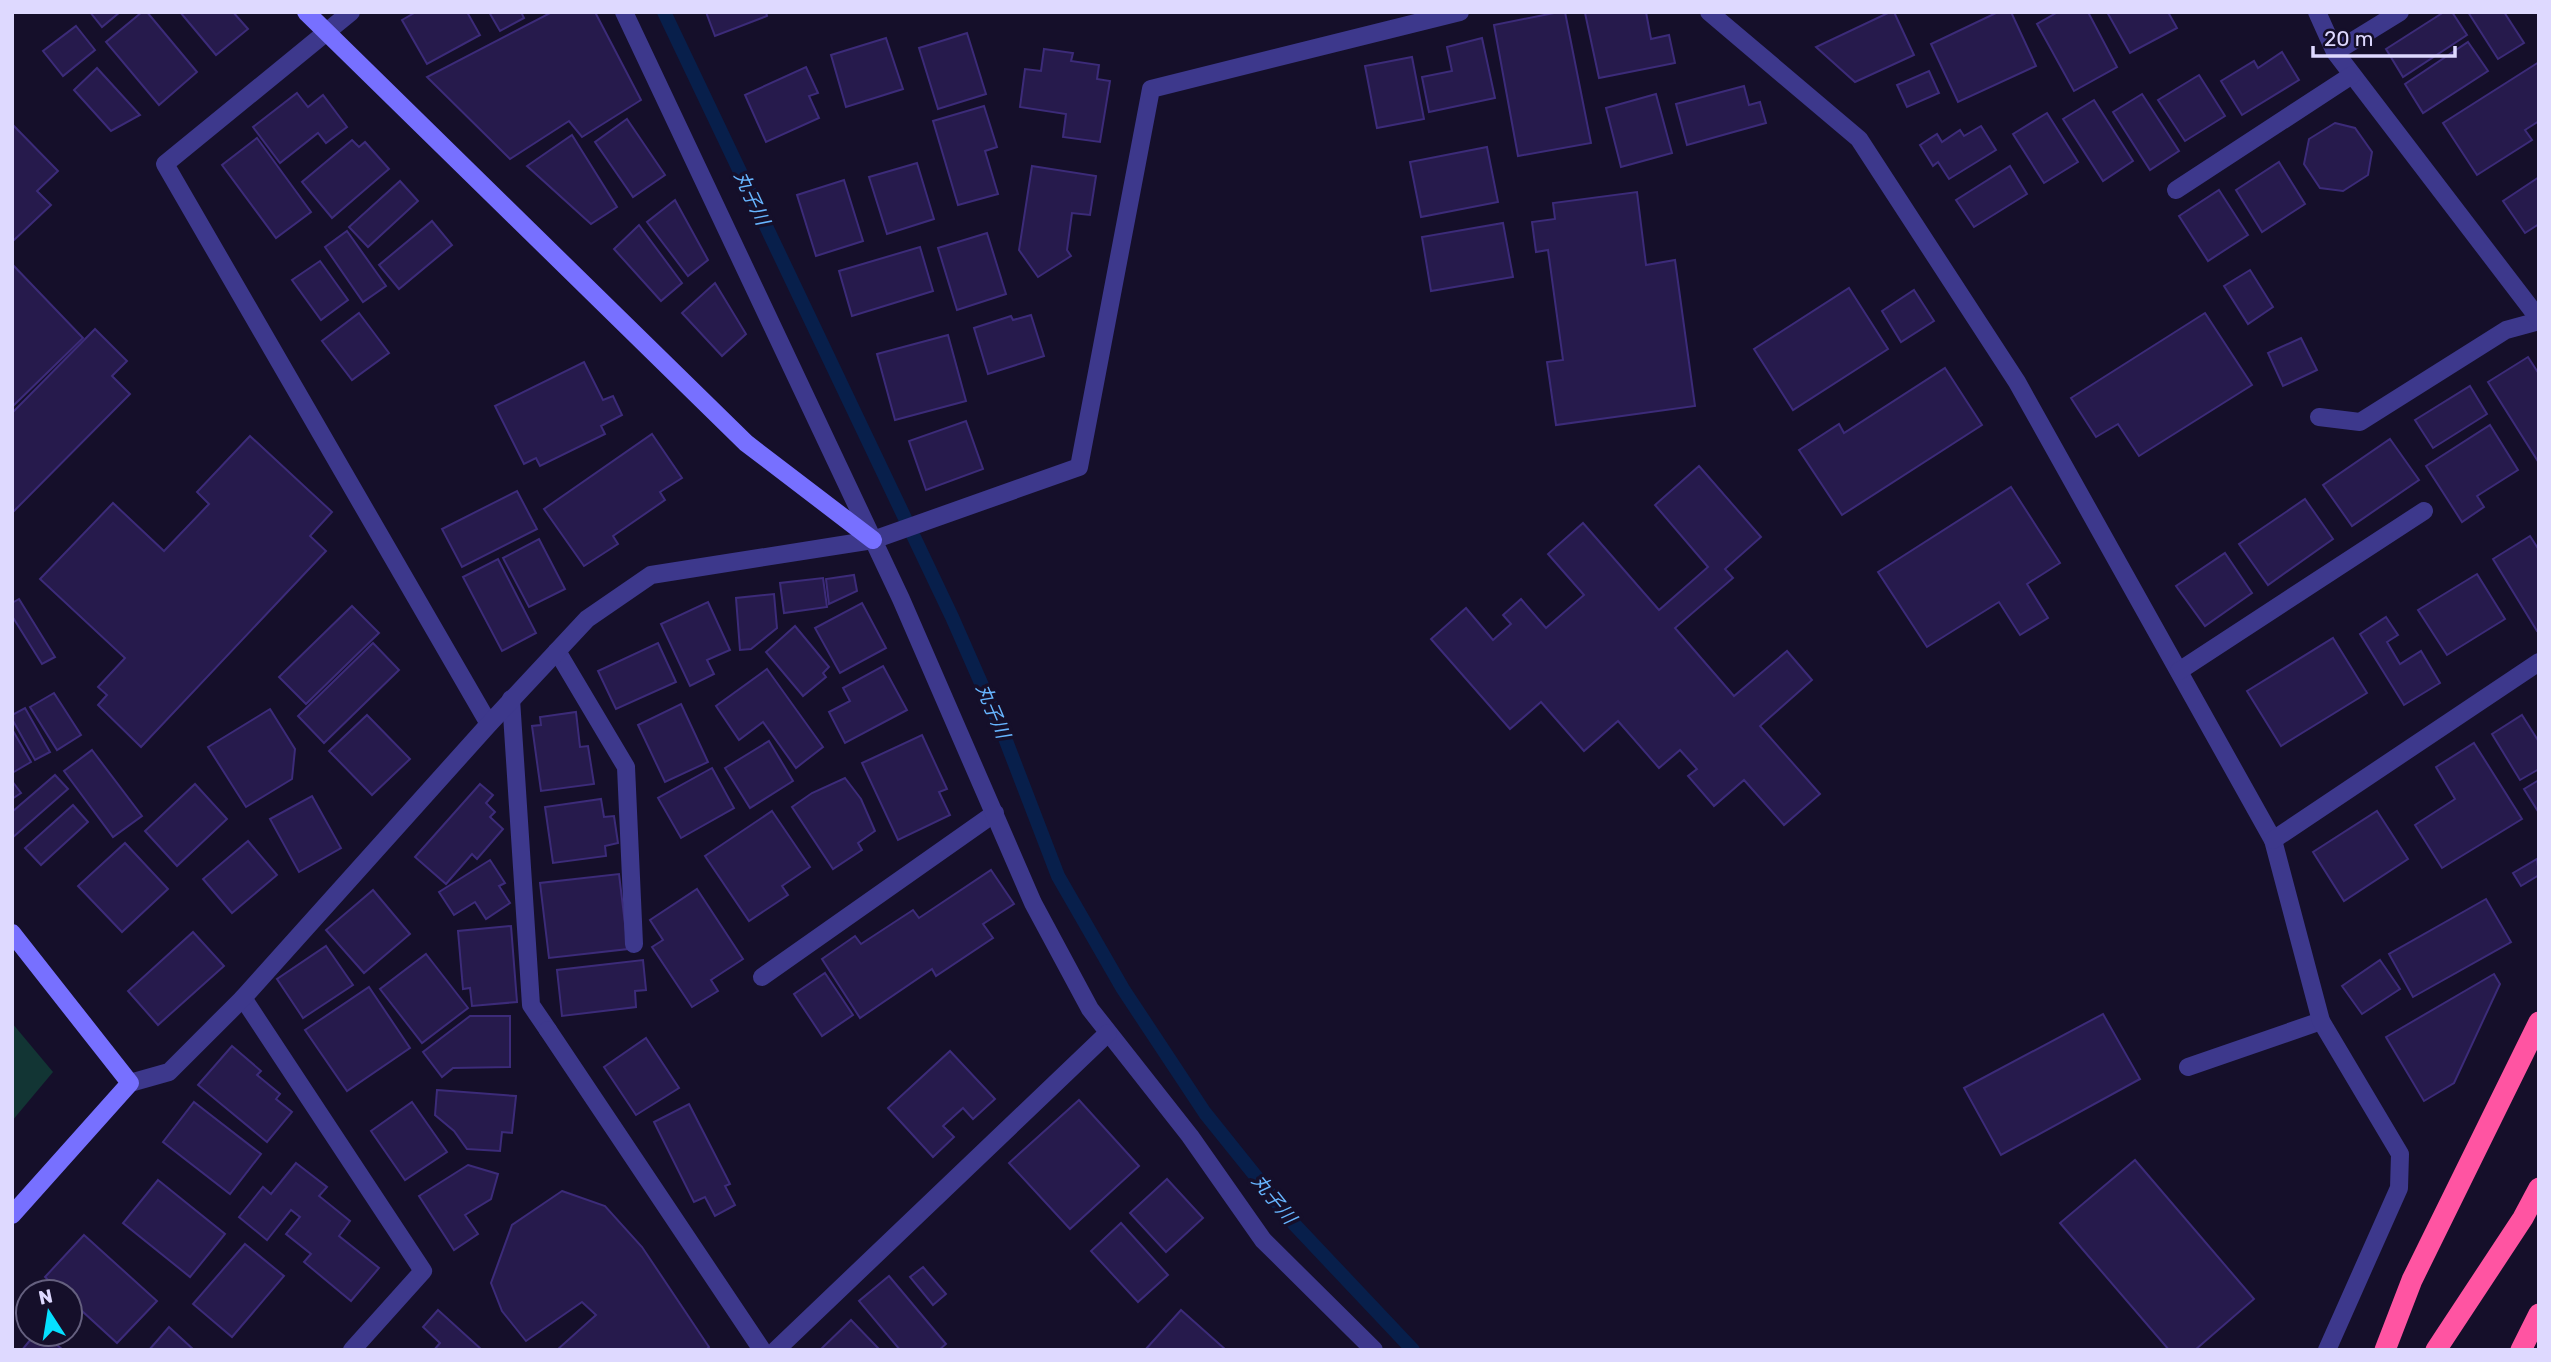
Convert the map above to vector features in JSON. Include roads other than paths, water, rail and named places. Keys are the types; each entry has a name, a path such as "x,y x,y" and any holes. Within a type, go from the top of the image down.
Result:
{"highway":[{"path":"2385,1350 2412,1280 2539,1022"},
{"path":"2436,1350 2523,1218 2539,1188"},
{"path":"2521,1350 2539,1314"}],"street":[{"path":"306,12 746,443 873,540"},
{"path":"351,12 165,164 489,723"},
{"path":"624,12 873,540 1033,903 1090,1009 1190,1136 1263,1240 1374,1350"},
{"path":"12,1214 130,1083 169,1072 243,998 489,723 587,619 651,575 873,540 1079,467 1152,89 1460,12"},
{"path":"1709,12 1859,139 2017,382 2273,840 2322,1021 2400,1154 2399,1188 2327,1350"},
{"path":"2317,12 2335,52 2539,320 2506,330 2360,422 2319,417"},
{"path":"2335,52 2400,12"},
{"path":"2176,190 2352,75"},
{"path":"2179,671 2424,511"},
{"path":"557,651 626,767 634,944"},
{"path":"2273,840 2539,662"},
{"path":"511,699 531,1004 762,1350"},
{"path":"762,977 995,813"},
{"path":"12,933 130,1083"},
{"path":"243,998 423,1271 352,1350"},
{"path":"2188,1067 2322,1021"},
{"path":"776,1350 1108,1033"}],"waterway":[{"name":"丸子川","path":"664,12 952,617 1003,733 1058,876 1123,989 1205,1113 1295,1225 1413,1350"}]}
